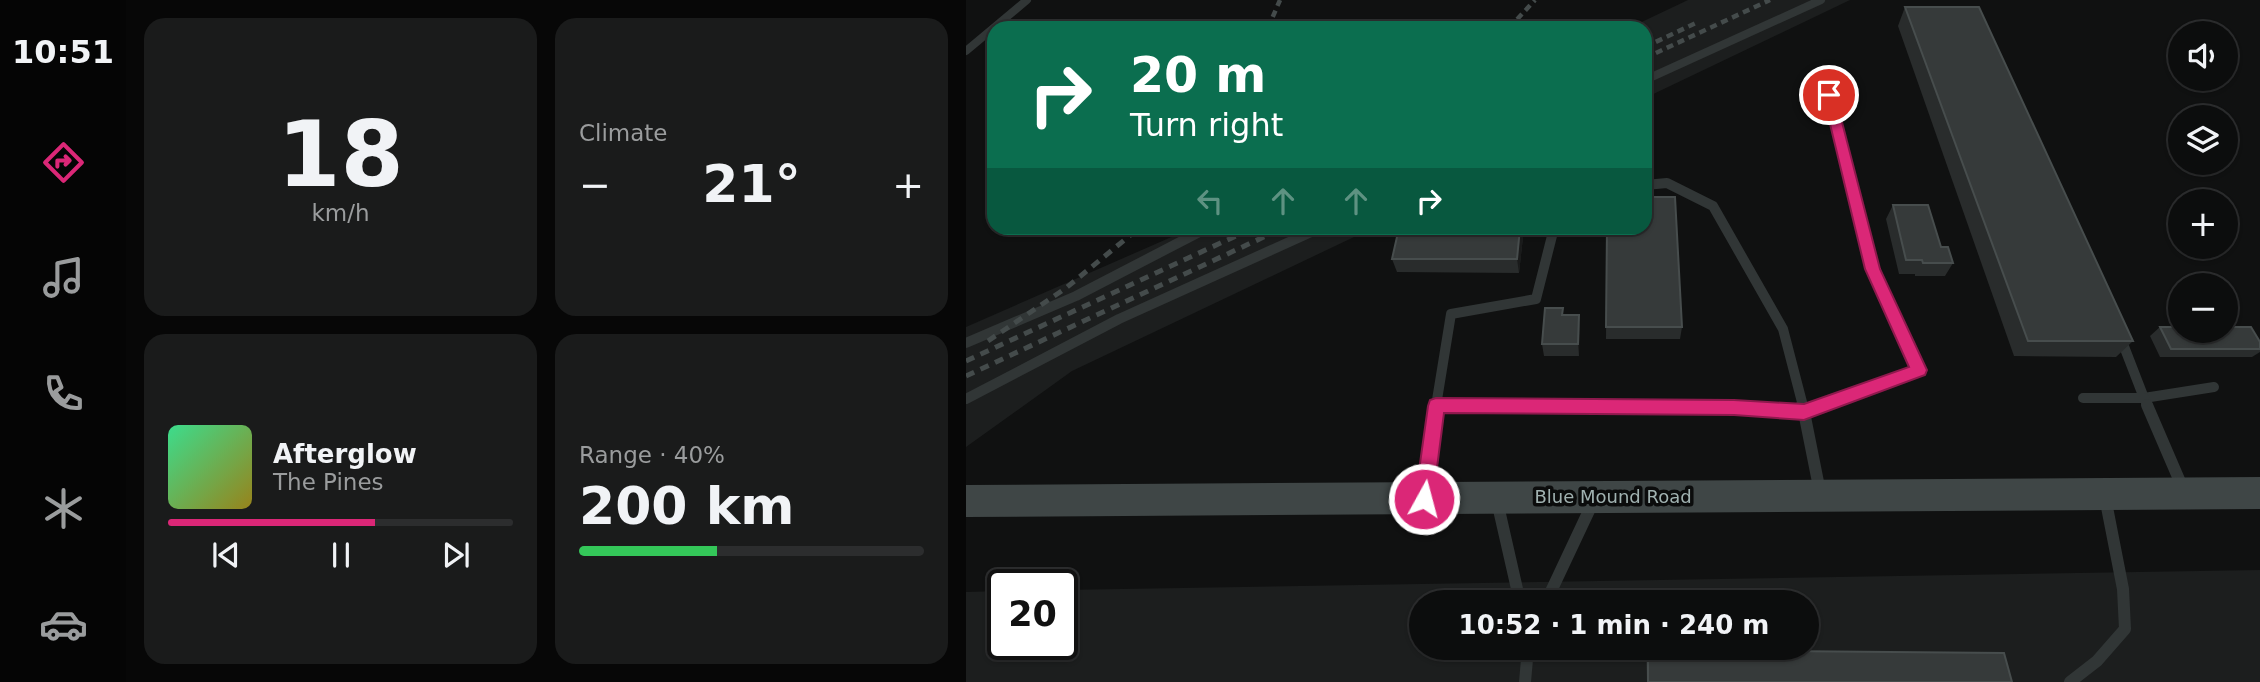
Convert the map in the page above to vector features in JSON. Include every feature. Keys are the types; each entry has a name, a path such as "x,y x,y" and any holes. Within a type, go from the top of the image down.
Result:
{"main road":[{"name":"Blue Mound Road","path":"966,501 2260,493"}],"lane":[{"path":"1002,21 1027,0"},
{"path":"1652,77 1821,0"},
{"path":"966,51 987,33"},
{"path":"1436,406 1734,407 1804,412 1919,370 1872,269 1829,95"},
{"path":"1652,184 1667,183 1713,206 1783,329 1821,496"},
{"path":"966,343 1076,296 1194,235"},
{"path":"966,399 1119,319 1305,235"},
{"path":"1424,499 1451,314 1536,299 1552,235"},
{"path":"2113,320 2186,494"},
{"path":"2083,398 2144,398 2214,387"},
{"path":"2070,682 2097,661 2125,629 2123,589 2105,494"},
{"path":"1496,498 1517,590"},
{"path":"1552,590 1596,498"},
{"path":"1525,682 1527,660"}],"shaded area":[{"path":"1688,0 1850,0 1652,95 1652,21 1644,21"},
{"path":"1176,235 1358,235 1072,371 966,447 966,327"},
{"path":"2260,570 2260,682 966,682 966,592 987,591 987,660 1078,660 1078,590"}],"building":[{"path":"1905,7 1979,7 2133,341 2028,341"},
{"path":"1652,197 1675,197 1682,327 1606,327 1607,235 1652,235"},
{"path":"1893,205 1928,205 1941,247 1948,247 1953,263 1906,260"},
{"path":"1397,235 1519,235 1517,259 1392,259"},
{"path":"1545,308 1563,308 1562,315 1579,315 1578,344 1542,344"},
{"path":"2160,327 2168,327 2168,343"},
{"path":"2238,327 2251,327 2260,342 2260,349 2171,349 2168,343 2238,343"},
{"path":"1819,651 2004,653 2012,682 1648,682 1648,660 1819,660"}],"railway":[{"path":"1271,21 1280,0"},
{"path":"1516,21 1535,0"},
{"path":"1652,55 1770,0"},
{"path":"1652,44 1698,22"},
{"path":"988,341 1066,288 1130,235"},
{"path":"966,361 1238,235"},
{"path":"966,376 1268,235"}],"route":[{"path":"1424,499 1436,406 1734,407 1804,412 1919,370 1872,269 1829,95"}]}
